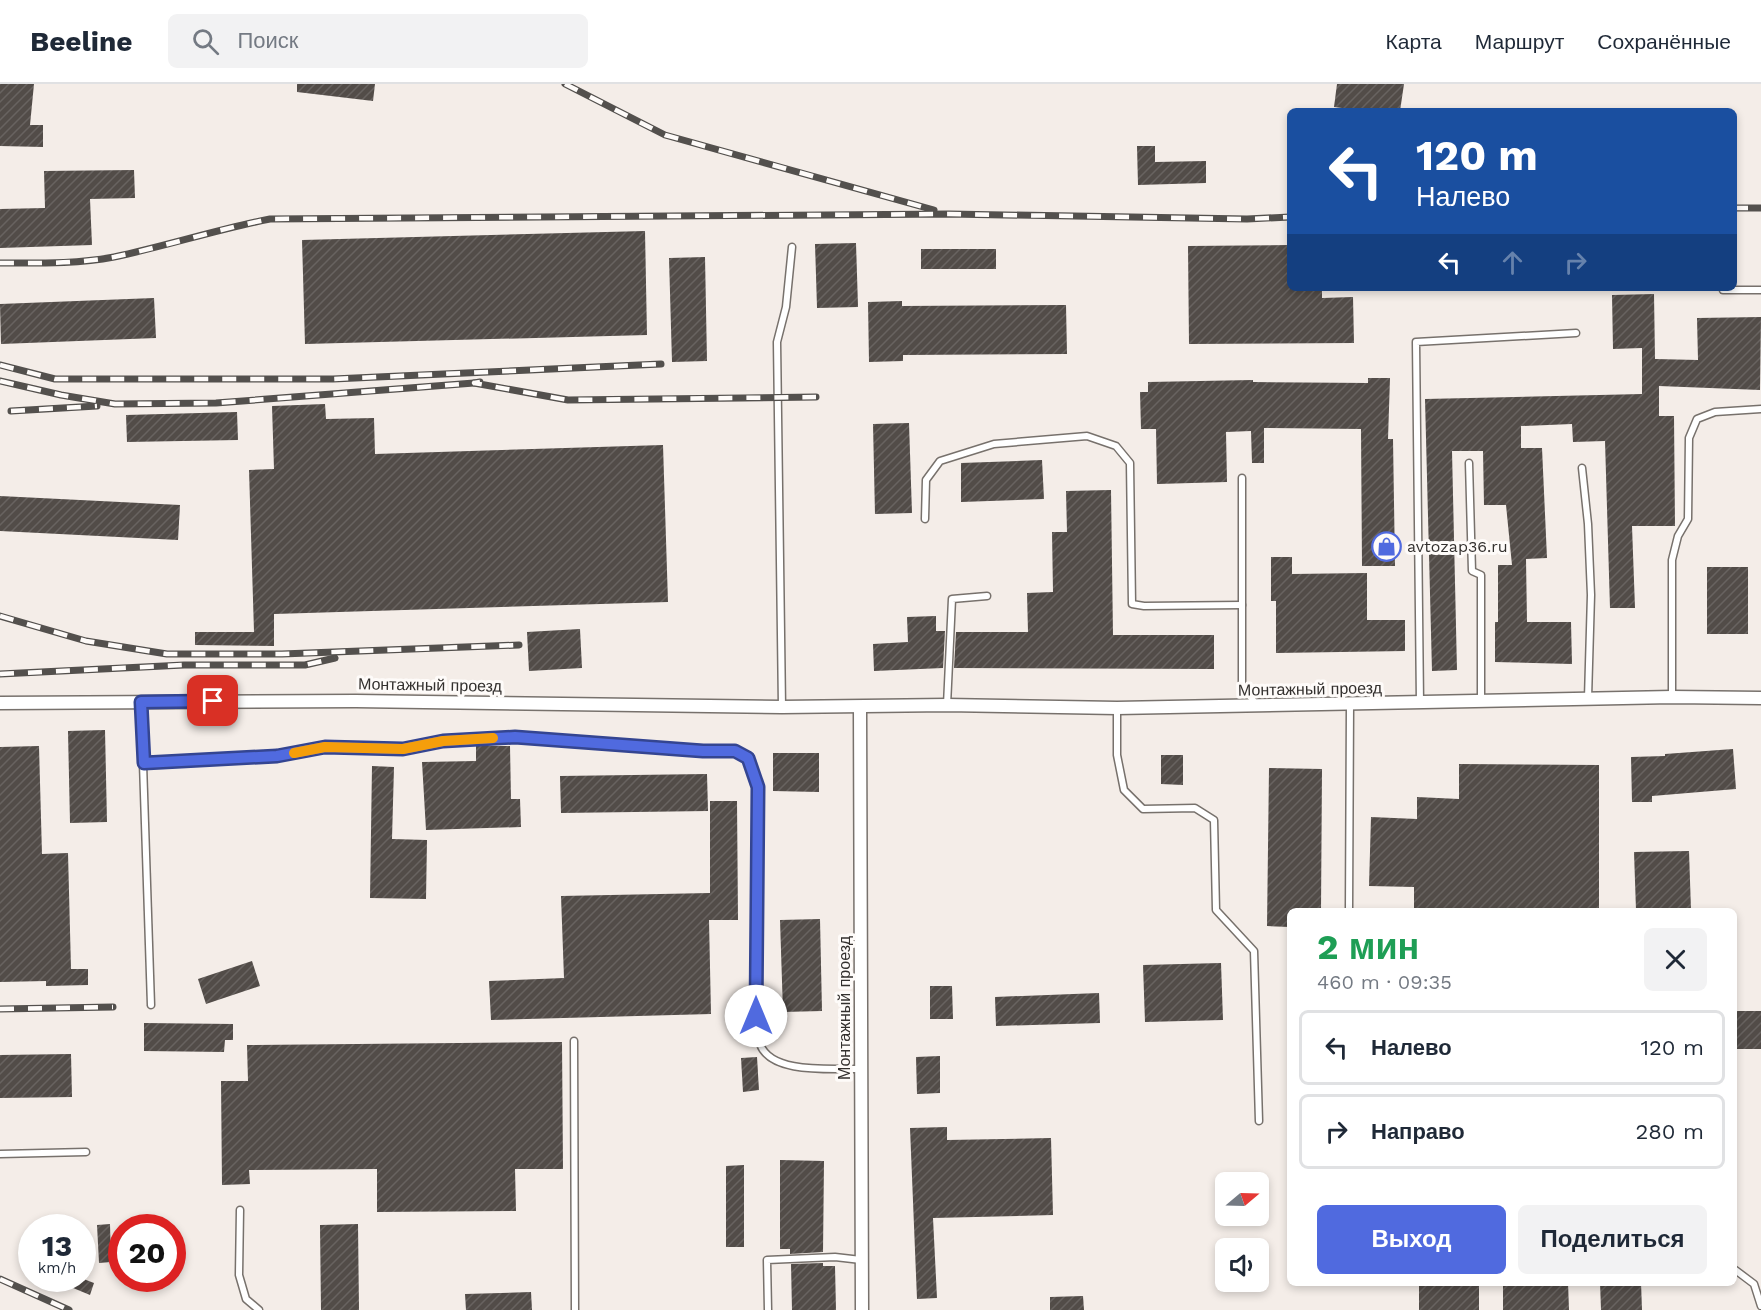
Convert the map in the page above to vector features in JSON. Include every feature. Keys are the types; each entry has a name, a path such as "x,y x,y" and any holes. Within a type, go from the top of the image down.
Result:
{"street":[{"name":"Монтажный проезд","path":"0,703 356,701 782,707 947,705 1117,708 1672,697 1761,698"},
{"name":"Монтажный проезд","path":"860,707 862,1310"}],"lane":[{"path":"782,707 777,342 786,307 792,247"},
{"path":"1737,290 1761,290"},
{"path":"1420,703 1416,342 1576,333"},
{"path":"1672,697 1672,560 1678,536 1688,519 1689,438 1697,420 1715,412 1761,409"},
{"path":"926,519 926,480 940,461 994,444 1086,436 1116,446 1130,463 1132,604 1144,606 1242,605"},
{"path":"1469,463 1472,570 1481,575 1481,702"},
{"path":"1582,468 1588,524 1591,595 1588,699"},
{"path":"1242,478 1242,685 1258,706"},
{"path":"947,705 952,599 987,596"},
{"path":"141,702 151,1005"},
{"path":"1349,908 1350,704"},
{"path":"1117,708 1117,755 1124,789 1143,809 1195,808 1214,820 1216,910 1254,951 1259,1121"},
{"path":"144,763 277,756 325,747 403,749 443,741 515,737 703,751 735,751 748,758 758,787 756,1016 760,1045 773,1061 802,1068 860,1069"},
{"path":"574,1041 575,1310"},
{"path":"0,1154 86,1152"},
{"path":"240,1210 239,1275 246,1299 259,1310"},
{"path":"768,1310 767,1260 835,1257 861,1260"},
{"path":"1737,1271 1754,1284 1761,1306"}],"building":[{"path":"0,84 34,84 30,125 43,125 43,147 0,146"},
{"path":"297,84 375,84 373,101 297,92"},
{"path":"1337,84 1404,84 1400,108 1334,107"},
{"path":"1137,146 1155,146 1155,162 1206,161 1206,183 1138,185"},
{"path":"134,170 135,198 90,199 92,245 0,248 0,209 45,208 44,171"},
{"path":"645,231 647,335 305,344 302,240"},
{"path":"856,243 858,307 817,308 815,244"},
{"path":"1287,245 1287,291 1322,291 1322,298 1353,297 1354,343 1189,344 1188,246"},
{"path":"921,249 996,249 996,269 921,269"},
{"path":"705,257 707,361 672,362 669,258"},
{"path":"1654,294 1655,359 1698,360 1697,318 1761,317 1760,390 1659,386 1659,416 1674,416 1675,526 1632,526 1635,608 1610,608 1605,441 1573,442 1572,424 1521,426 1521,448 1542,448 1547,558 1526,559 1527,622 1571,622 1572,664 1495,662 1498,565 1512,565 1506,505 1484,505 1483,451 1452,451 1457,670 1432,671 1425,399 1642,394 1642,348 1613,349 1612,295"},
{"path":"154,298 156,338 1,344 0,304"},
{"path":"902,301 902,306 1066,305 1067,354 903,355 903,361 869,362 868,302"},
{"path":"1368,378 1390,378 1388,439 1393,439 1395,566 1362,566 1361,429 1264,428 1264,463 1252,463 1251,431 1226,432 1227,482 1157,484 1156,429 1141,429 1140,392 1148,392 1148,382 1253,380 1253,382 1368,383"},
{"path":"325,404 326,419 374,418 375,454 663,445 668,602 274,614 274,646 195,645 195,632 254,632 249,470 274,469 272,406"},
{"path":"237,412 238,440 127,442 126,415"},
{"path":"909,423 912,513 875,514 873,424"},
{"path":"1042,460 1044,499 961,502 961,463"},
{"path":"1111,490 1113,635 1214,635 1214,669 954,668 956,632 1028,632 1027,593 1053,592 1052,532 1067,532 1066,491"},
{"path":"0,496 180,505 178,540 0,531"},
{"path":"1271,557 1292,557 1292,574 1367,573 1367,620 1405,620 1405,651 1276,653 1276,601 1271,601"},
{"path":"1707,567 1748,567 1748,634 1707,634"},
{"path":"936,616 936,631 945,631 943,668 874,671 873,644 908,642 907,617"},
{"path":"580,629 582,668 529,671 527,632"},
{"path":"105,730 107,822 70,823 68,731"},
{"path":"39,746 42,854 68,853 71,969 88,969 88,985 46,986 46,981 0,982 0,747"},
{"path":"476,746 510,746 511,799 520,799 521,827 426,830 422,762 476,761"},
{"path":"1733,749 1736,789 1652,796 1652,802 1632,802 1631,757"},
{"path":"773,753 819,753 819,792 773,791"},
{"path":"1161,755 1183,755 1183,785 1161,784"},
{"path":"1459,764 1599,765 1599,908 1414,908 1414,887 1369,886 1371,817 1417,819 1417,797 1459,799"},
{"path":"372,766 394,767 392,839 427,840 426,899 370,898"},
{"path":"1269,768 1322,769 1321,908 1287,908 1287,927 1267,926"},
{"path":"707,774 708,811 561,813 560,776"},
{"path":"710,801 737,801 738,920 709,920 711,1014 491,1020 489,981 564,978 561,896 710,893"},
{"path":"1689,851 1691,908 1636,908 1634,852"},
{"path":"820,919 822,1011 783,1012 780,920"},
{"path":"252,961 260,986 206,1004 198,979"},
{"path":"1221,963 1223,1020 1145,1022 1143,965"},
{"path":"930,986 952,986 953,1019 930,1019"},
{"path":"1099,993 1100,1023 996,1026 995,997"},
{"path":"1737,1011 1761,1011 1761,1049 1737,1049"},
{"path":"144,1023 233,1024 233,1040 225,1040 224,1052 144,1051"},
{"path":"562,1042 563,1169 515,1169 516,1211 377,1212 377,1169 249,1170 250,1184 222,1185 221,1081 248,1081 247,1045"},
{"path":"71,1054 72,1097 0,1098 0,1055"},
{"path":"940,1056 940,1093 917,1094 916,1057"},
{"path":"757,1057 759,1090 743,1092 741,1058"},
{"path":"947,1127 947,1140 1051,1138 1053,1215 933,1218 937,1298 917,1299 910,1128"},
{"path":"780,1160 824,1161 823,1252 790,1254 790,1249 780,1249"},
{"path":"744,1165 744,1247 726,1247 726,1166"},
{"path":"108,1224 108,1262 99,1263 97,1225"},
{"path":"358,1224 359,1310 321,1310 320,1225"},
{"path":"823,1263 823,1266 835,1266 836,1310 792,1310 791,1264"},
{"path":"1419,1286 1479,1286 1479,1310 1419,1310"},
{"path":"1503,1286 1568,1286 1569,1310 1503,1310"},
{"path":"1600,1286 1641,1286 1642,1310 1601,1310"},
{"path":"531,1292 532,1310 466,1310 465,1294"},
{"path":"1083,1296 1084,1310 1050,1310 1050,1297"}],"railway":[{"path":"565,84 665,135 934,210"},
{"path":"1737,208 1761,208"},
{"path":"0,263 72,262 114,257 270,219 949,214 1247,219 1287,217"},
{"path":"0,365 55,379 333,379 661,364"},
{"path":"0,381 115,404 216,403 474,383"},
{"path":"480,382 474,383 568,400 816,397"},
{"path":"11,411 97,406"},
{"path":"0,616 86,641 167,654 282,654 519,645"},
{"path":"0,674 184,665 305,665 335,658"},
{"path":"0,1009 113,1007"},
{"path":"0,1279 69,1310"}],"slow traffic":[{"path":"294,753 325,747 403,749 443,741 493,738"}],"place":[{"name":"avtozap36.ru","path":"1386,546"}],"route":[{"path":"213,701 141,702 144,763 277,756 325,747 403,749 443,741 515,737 703,751 735,751 748,758 758,787 756,1016"}]}
